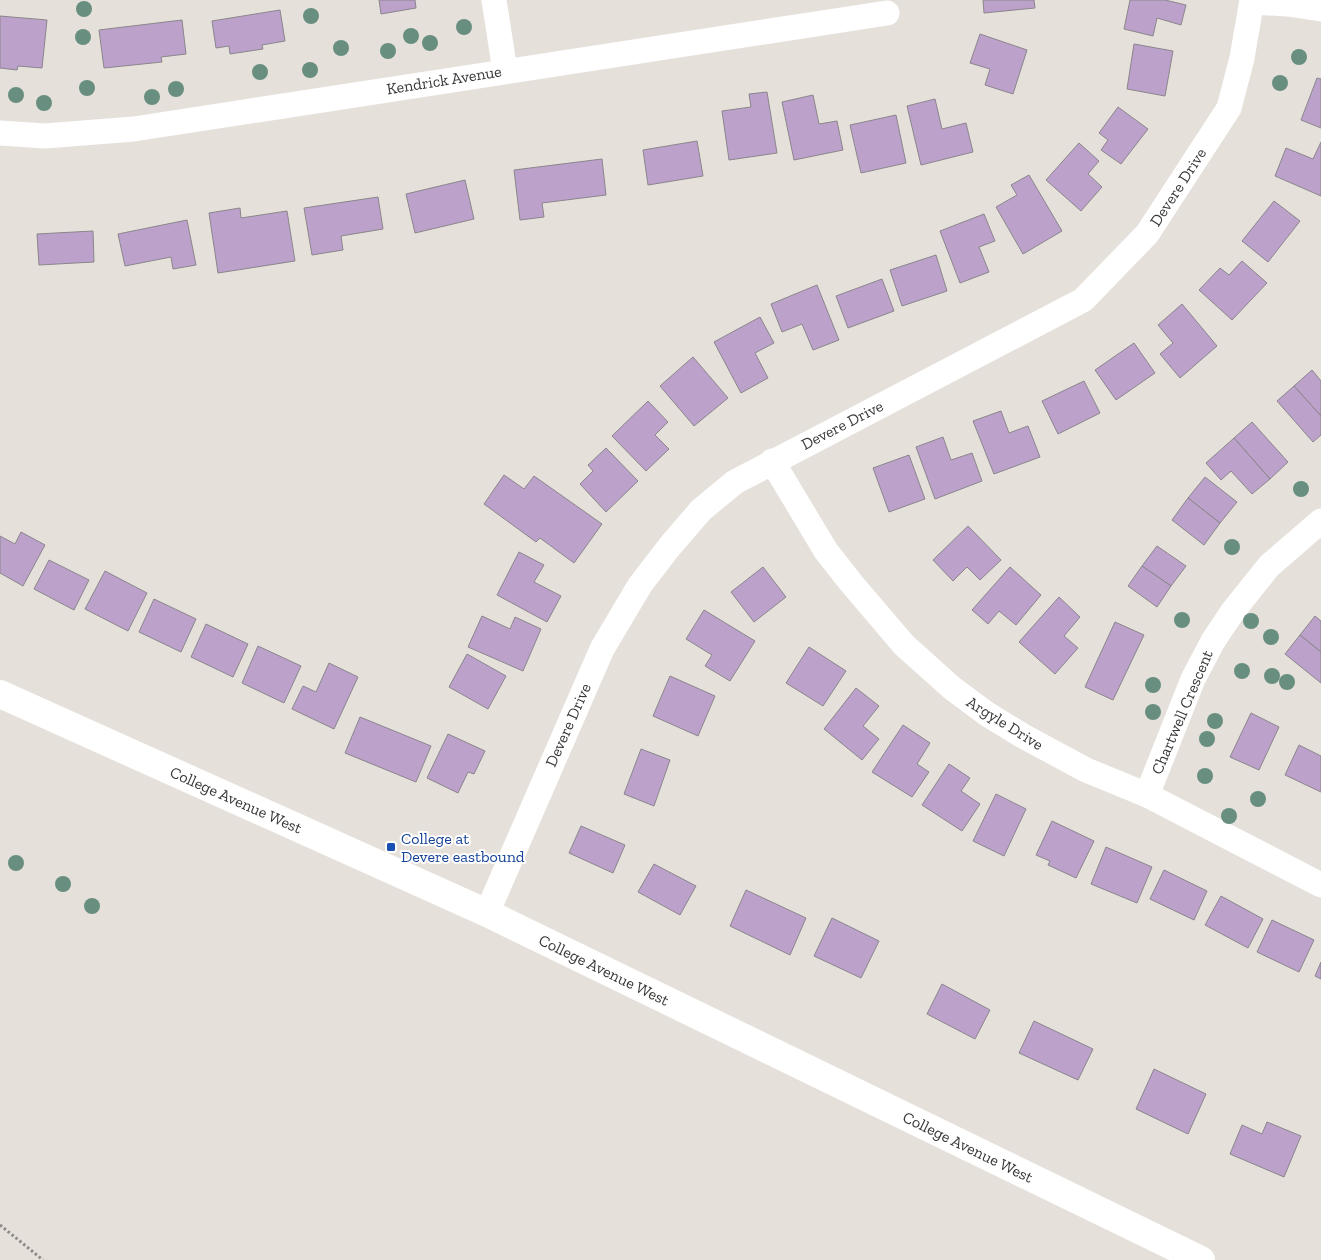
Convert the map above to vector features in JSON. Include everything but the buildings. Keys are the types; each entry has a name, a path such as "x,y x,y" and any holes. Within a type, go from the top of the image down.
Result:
{"street":[{"path":"494,0 505,71"},
{"path":"1252,1 1321,9"},
{"name":"Devere Drive","path":"488,913 602,649 640,585 701,510 735,482 772,461 1084,300 1147,234 1229,108 1242,58 1252,1"},
{"name":"Kendrick Avenue","path":"0,132 45,136 134,129 887,13"},
{"name":"Argyle Drive","path":"772,461 826,550 852,584 904,646 952,688 987,714 1086,770 1146,795 1321,885"},
{"name":"Chartwell Crescent","path":"1146,795 1194,679 1213,641 1233,611 1269,566 1321,521"},
{"name":"College Avenue West","path":"0,694 488,913 1201,1260"}],"path":[{"path":"0,1225 43,1260"}],"place":[{"name":"College at Devere eastbound","path":"391,847"}]}
